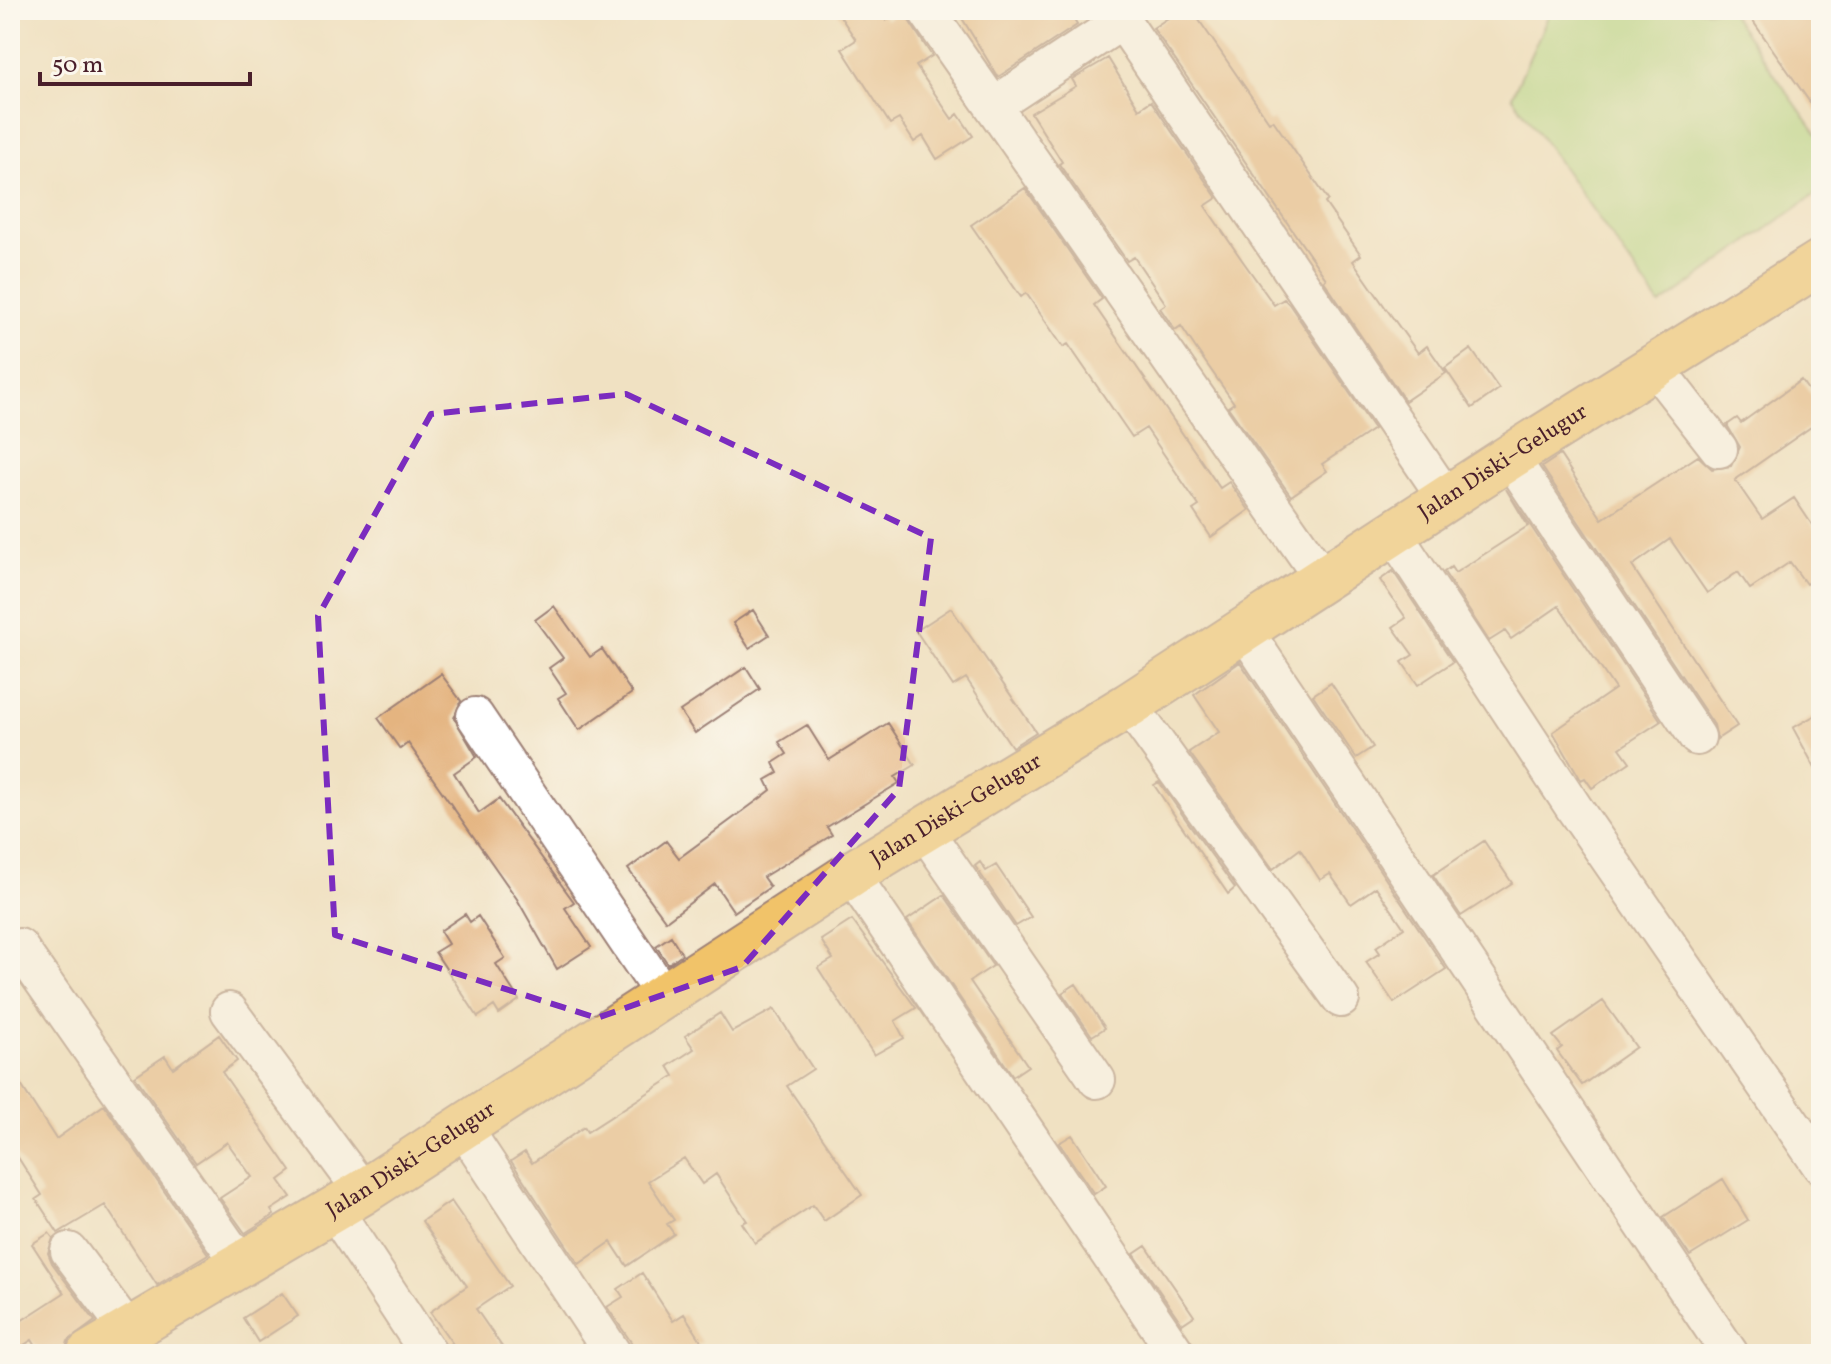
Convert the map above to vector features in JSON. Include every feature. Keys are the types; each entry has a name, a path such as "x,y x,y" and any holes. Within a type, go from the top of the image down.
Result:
{"main road":[{"name":"Jalan Diski–Gelugur","path":"89,1354 348,1200 851,874 1129,705 1510,457 1821,262"}],"street":[{"path":"926,10 1323,579"},
{"path":"993,106 1118,16 1446,498"},
{"path":"1654,366 1719,449"},
{"path":"1510,457 1697,737"},
{"path":"1393,533 1574,808 1821,1166"},
{"path":"1244,630 1730,1354"},
{"path":"1129,705 1341,999"},
{"path":"475,716 664,996"},
{"path":"925,831 1097,1080"},
{"path":"851,874 1177,1354"},
{"path":"19,947 240,1263"},
{"path":"229,1011 348,1200 429,1354"},
{"path":"463,1127 613,1354"},
{"path":"69,1251 128,1330"}],"highlighted area":[{"path":"626,394 931,538 899,789 742,967 597,1018 335,935 318,616 431,414"}],"green space":[{"path":"1551,10 1729,10 1821,140 1821,190 1660,305 1512,96"}],"building":[{"path":"836,10 880,10 886,20 902,10 932,56 916,66 952,119 958,114 973,136 937,159 923,136 914,142 899,119 890,124 842,49 856,40"},
{"path":"957,10 1068,10 1077,25 998,77"},
{"path":"1163,10 1192,10 1269,122 1273,120 1328,200 1325,203 1361,255 1353,261 1385,307 1418,353 1427,346 1446,373 1405,401 1324,281 1326,279 1153,28 1168,18"},
{"path":"1745,10 1821,10 1821,118"},
{"path":"1108,58 1139,109 1151,101 1217,198 1205,206 1274,305 1284,299 1289,304 1374,429 1322,464 1327,471 1291,496 1228,407 1234,403 1181,326 1175,330 1160,308 1166,304 1134,257 1127,261 1059,164 1062,162 1031,113 1076,86 1072,79"},
{"path":"1025,188 1102,299 1094,305 1220,488 1229,482 1249,510 1211,537 1193,510 1199,506 1146,428 1132,437 1068,344 1063,347 1026,293 1021,297 971,225"},
{"path":"1471,349 1499,389 1472,408 1445,368"},
{"path":"1801,380 1821,408 1821,420 1735,480 1762,519 1794,498 1821,538 1821,574 1806,584 1790,562 1750,589 1738,572 1707,593 1670,539 1632,566 1737,726 1717,739 1714,725 1542,467 1560,455 1602,519 1698,456 1712,469 1731,466 1740,447 1727,425 1737,418 1741,423"},
{"path":"1506,489 1661,721 1620,748 1630,762 1592,788 1585,778 1581,780 1553,732 1615,689 1559,606 1511,639 1505,631 1489,641 1444,572 1451,567 1455,573 1528,526"},
{"path":"1393,571 1453,662 1418,685 1402,662 1413,655 1393,627 1406,618 1380,580"},
{"path":"554,606 590,657 602,649 632,693 579,730 558,698 566,693 549,668 563,658 535,620"},
{"path":"951,608 1036,732 1012,747 966,678 953,686 916,631"},
{"path":"753,610 769,635 749,648 733,623"},
{"path":"1240,662 1446,969 1394,1003 1366,962 1380,953 1376,947 1404,928 1376,887 1351,904 1330,874 1320,880 1300,849 1273,869 1189,752 1219,732 1194,695"},
{"path":"746,667 760,689 695,733 680,711"},
{"path":"441,674 461,701 454,718 477,757 454,773 479,813 499,799 574,902 565,908 591,947 557,969 517,899 408,743 400,749 378,718"},
{"path":"1331,683 1373,747 1356,758 1313,695"},
{"path":"1821,712 1821,779 1793,728"},
{"path":"888,723 915,765 895,777 899,783 827,827 832,835 763,877 770,887 734,912 715,884 666,921 628,869 666,841 679,858 771,790 766,780 778,773 773,763 787,754 779,742 807,725 829,760"},
{"path":"1159,782 1235,888 1228,894 1154,785"},
{"path":"1484,841 1512,883 1461,916 1433,875"},
{"path":"980,862 986,871 996,865 1031,917 1016,926 975,866"},
{"path":"944,895 993,966 970,981 1028,1066 1013,1076 907,920"},
{"path":"465,914 470,922 478,916 505,958 496,964 519,1000 499,1014 494,1006 478,1017 435,952 448,944 440,931"},
{"path":"852,920 916,1008 895,1021 904,1038 874,1055 818,968 833,959 821,940"},
{"path":"671,936 682,954 668,964 656,946"},
{"path":"1076,984 1105,1028 1092,1036 1062,993"},
{"path":"1603,1001 1636,1047 1582,1085 1557,1051 1562,1047 1553,1036"},
{"path":"774,1009 813,1069 787,1086 862,1195 824,1221 813,1205 755,1243 742,1223 747,1221 716,1174 702,1184 684,1158 648,1181 674,1220 667,1224 674,1234 627,1266 611,1242 579,1264 511,1161 525,1152 532,1163 584,1127 587,1132 674,1076 668,1066 694,1049 685,1036 720,1013 732,1032"},
{"path":"219,1035 237,1061 222,1072 291,1171 279,1180 291,1197 271,1210 274,1215 245,1233 220,1198 252,1177 227,1142 196,1163 135,1076 165,1056 173,1068"},
{"path":"10,1068 56,1139 104,1105 208,1254 157,1285 105,1205 58,1233 36,1199 42,1195 10,1145"},
{"path":"1072,1135 1106,1186 1094,1194 1059,1143"},
{"path":"1723,1179 1748,1220 1690,1256 1663,1217"},
{"path":"451,1201 510,1286 476,1309 507,1354 460,1354 430,1312 467,1286 422,1221"},
{"path":"49,1233 53,1238 48,1253 52,1263 95,1321 68,1341 64,1354 41,1354 32,1340 10,1354 10,1328 64,1293 32,1244"},
{"path":"1146,1246 1194,1316 1182,1324 1134,1254"},
{"path":"642,1273 673,1321 684,1314 702,1342 682,1354 634,1354 631,1342 607,1307 623,1297 618,1289"},
{"path":"282,1293 298,1316 258,1342 243,1318"}]}
